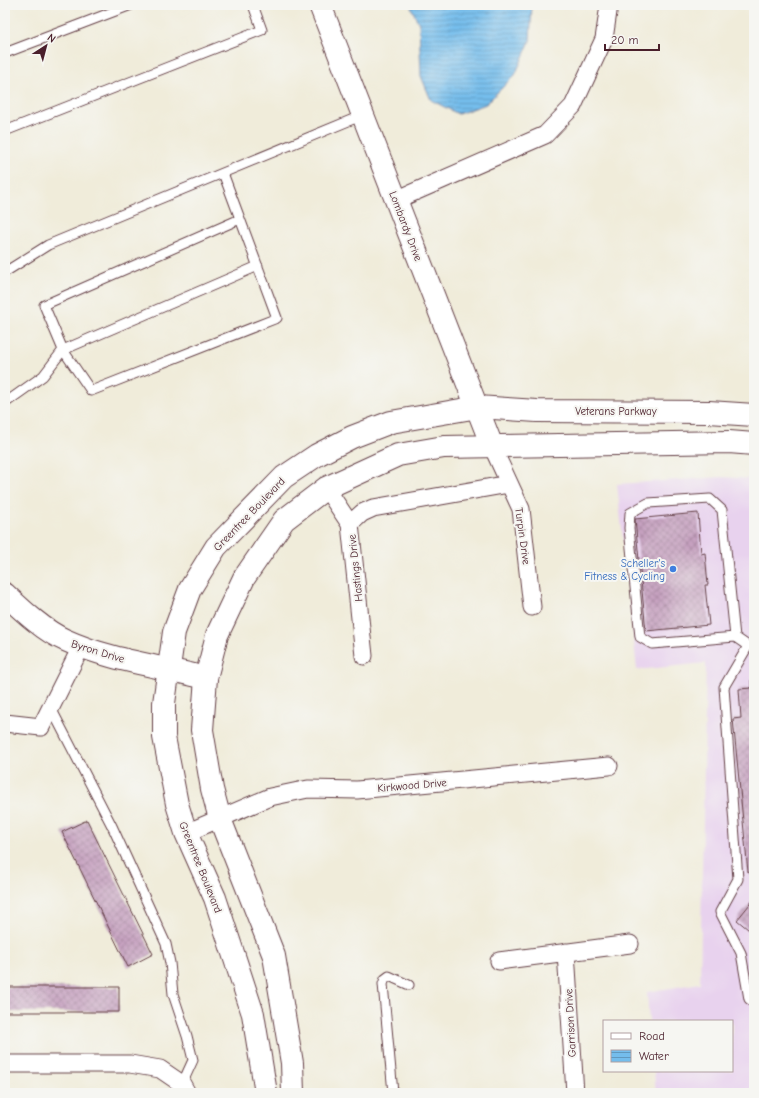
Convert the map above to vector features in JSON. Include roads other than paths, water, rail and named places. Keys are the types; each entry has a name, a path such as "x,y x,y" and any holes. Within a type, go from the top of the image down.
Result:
{"main road":[{"name":"Lombardy Drive","path":"320,5 492,446"},
{"name":"Veterans Parkway","path":"478,408 538,411 709,412 754,415"},
{"name":"Greentree Boulevard","path":"266,1093 254,1014 215,898 186,833 177,804 164,737 164,703 174,632 190,589 216,547 284,477 317,454 352,437 391,422 478,408"},
{"path":"293,1093 292,1063 274,956 220,819 212,789 202,730 206,678 217,635 244,578 284,520 326,488 398,455 444,447 729,442 754,444"},
{"name":"Byron Drive","path":"5,594 20,608 63,640 137,663 168,668 206,678"}],"street":[{"path":"396,200 545,135 573,106 604,39 609,5"},
{"name":"Turpin Drive","path":"492,446 522,509 532,607"},
{"path":"350,524 362,513 373,508 509,484"},
{"name":"Hastings Drive","path":"326,488 350,524 364,656"},
{"path":"5,723 41,727 81,646"},
{"name":"Kirkwood Drive","path":"186,833 270,797 308,789 357,790 609,766"},
{"path":"499,961 630,944"},
{"name":"Garrison Drive","path":"566,952 575,1093"},
{"path":"5,1064 130,1064 160,1068 185,1089"}],"lane":[{"path":"5,53 131,5"},
{"path":"5,130 262,30 253,5"},
{"path":"5,272 48,245 363,115"},
{"path":"223,173 277,318 91,391 63,350 44,305 240,219"},
{"path":"5,403 44,376 63,350 258,266"},
{"path":"735,637 722,510 710,499 648,503 630,513 630,544 640,637 652,644 735,637 751,646 724,687 738,879 720,912 741,953 749,999 754,1004"},
{"path":"51,708 112,826 166,944 170,963 173,994 187,1036 193,1060 185,1089"},
{"path":"394,1093 383,984 384,978 389,976 409,985"}],"water":[{"path":"410,5 532,5 530,41 515,75 486,104 458,114 431,100 421,76 419,24"}],"place":[{"name":"Scheller's Fitness & Cycling","path":"673,569"}]}
